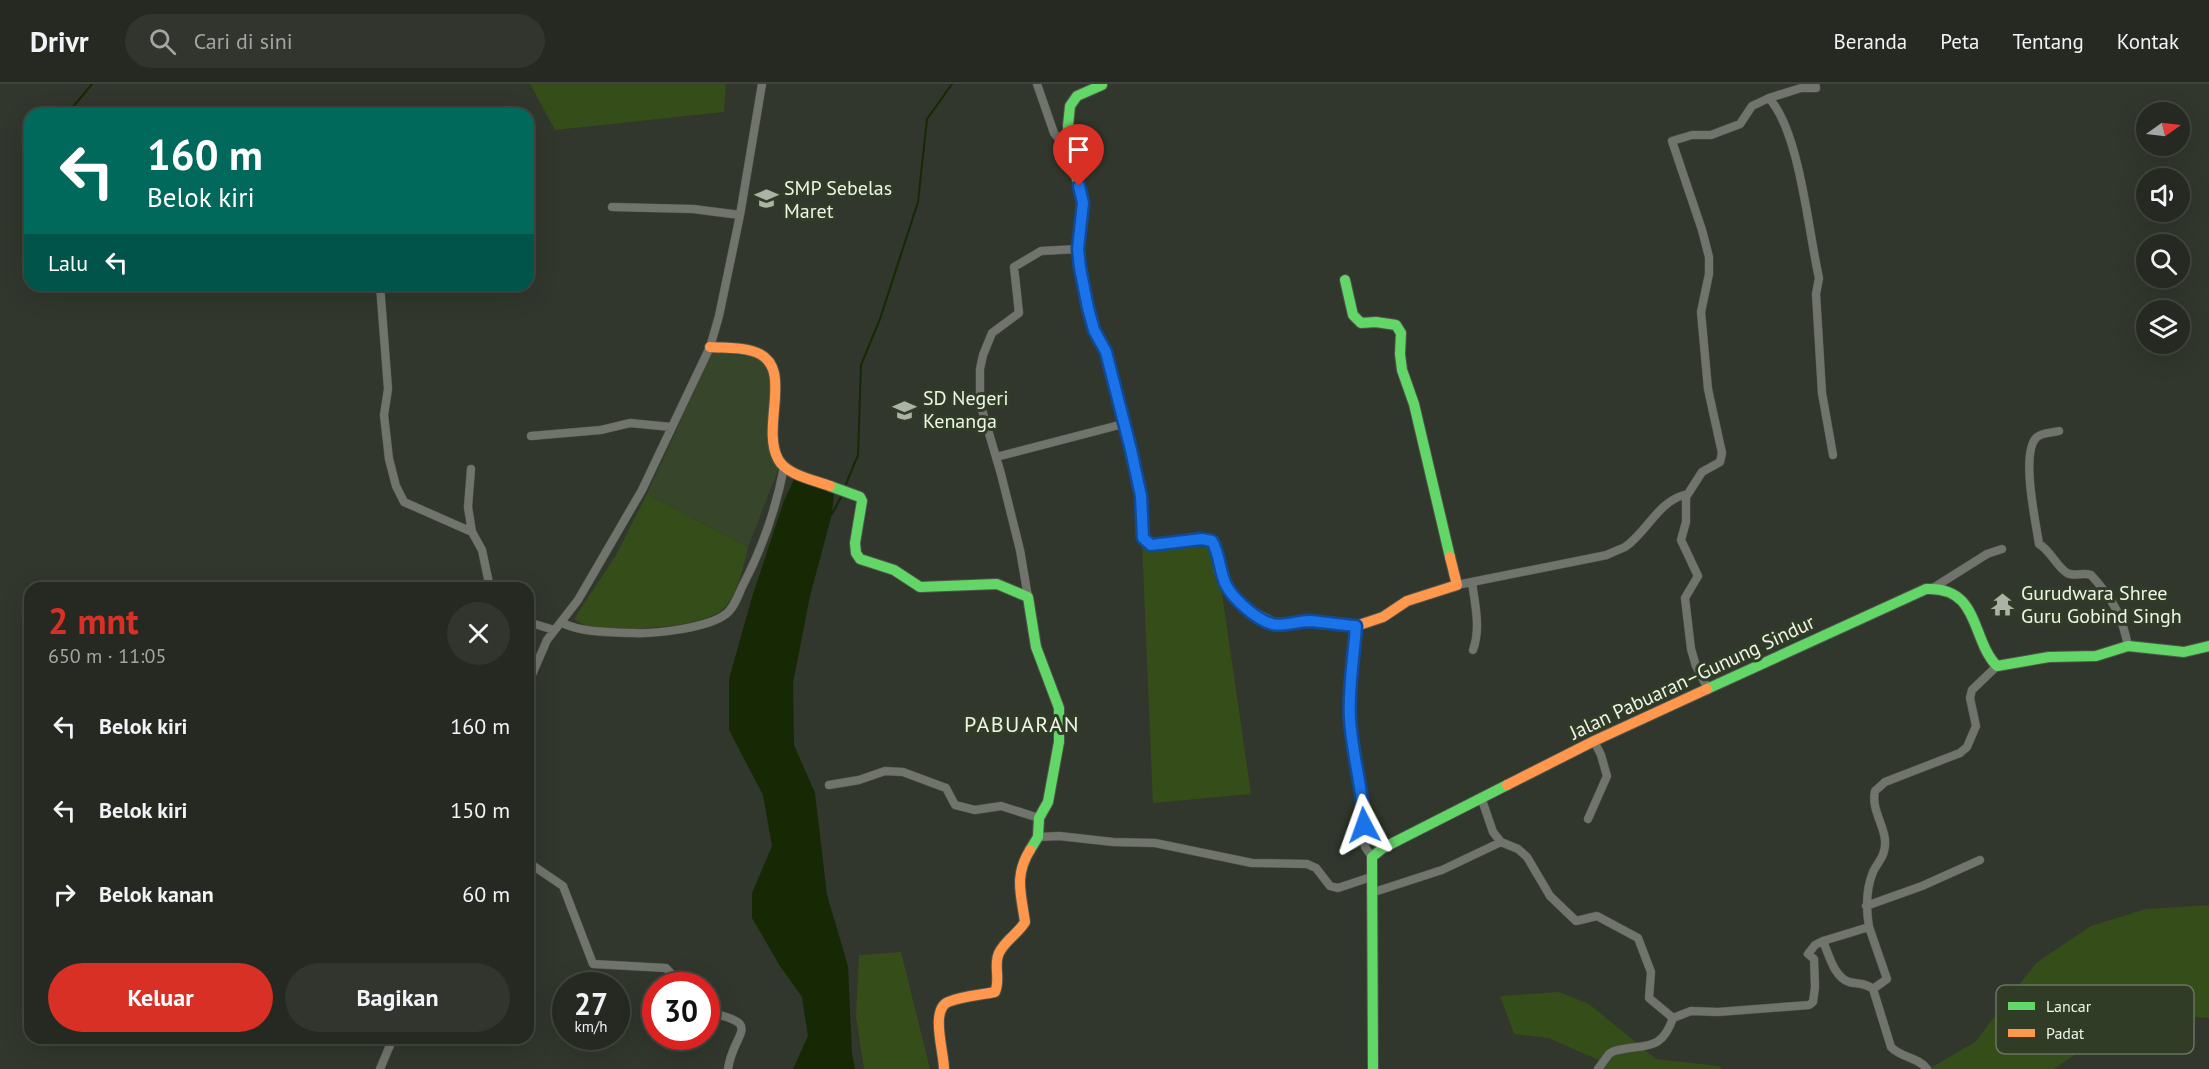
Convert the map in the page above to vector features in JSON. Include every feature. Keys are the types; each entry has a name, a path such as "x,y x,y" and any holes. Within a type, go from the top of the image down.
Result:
{"street":[{"path":"534,670 547,640 579,600 642,490 710,347 719,316 740,215 762,84"},
{"path":"1037,84 1054,133 1071,154"},
{"path":"1102,84 1077,96 1070,105 1068,126 1071,154 1083,203 1078,249 1088,308 1094,330 1106,352 1141,496 1143,538 1148,543 1151,545 1202,539 1212,541 1216,548 1219,570 1227,587 1243,605 1270,623 1309,621 1356,626 1383,617 1407,601 1457,585 1607,555 1625,547 1659,512 1678,497 1684,495 1686,497"},
{"path":"1708,688 1696,666 1691,650 1685,598 1698,576 1681,540 1686,522 1686,497 1702,472 1720,462 1722,453 1708,389 1701,312 1709,257 1672,141 1692,135 1712,135 1740,124 1752,106 1801,88 1816,88 1815,84"},
{"path":"1769,98 1775,105 1792,145 1819,278 1816,294 1822,393 1833,455"},
{"path":"612,207 693,209 740,215"},
{"path":"944,1069 943,1046 937,1023 940,1011 948,1002 991,994 999,987 997,956 1004,944 1025,922 1019,879 1022,863 1038,837 1039,818 1048,802 1058,752 1059,708 1036,647 1020,550 980,403 980,369 992,333 1019,313 1014,267 1041,251 1078,249"},
{"path":"1345,280 1353,315 1361,323 1376,322 1396,325 1401,333 1402,370 1414,404 1457,585"},
{"path":"380,291 388,388 384,415 389,459 396,486 404,502 472,531"},
{"path":"710,347 757,351 769,357 776,377 771,436 773,449 784,467 794,473 860,497 862,501 860,520 855,543 856,553 860,559 894,570 920,587 997,584 1028,597"},
{"path":"531,436 601,430 630,423 671,427"},
{"path":"996,457 1123,424"},
{"path":"2059,431 2042,434 2034,439 2031,447 2028,475 2039,544 2049,552 2065,572 2072,575 2086,573 2098,583 2117,609 2128,646"},
{"path":"561,623 590,631 653,634 679,630 727,614 759,553 784,467"},
{"path":"471,469 468,507 472,531 482,550 489,582"},
{"path":"1934,588 1987,554 2002,549"},
{"path":"1472,582 1478,625 1473,650"},
{"path":"1934,588 1947,592 1967,606 1980,628 1990,660 1997,666"},
{"name":"Jalan Pabuaran–Gunung Sindur","path":"1371,857 1383,848 1482,800 1594,741 1919,591 1934,588"},
{"path":"534,624 554,630"},
{"path":"1356,626 1350,716 1355,758 1364,802 1365,847 1371,857 1373,1069"},
{"path":"1873,989 1887,979 1869,927 1866,906 1872,872 1884,851 1884,835 1874,804 1875,791 1885,782 1960,753 1967,747 1976,726 1970,698 1972,690 1997,666 2058,656 2096,656 2128,646 2154,647 2175,652 2209,646"},
{"path":"1588,819 1607,776 1594,741"},
{"path":"829,785 859,780 885,771 903,772 946,788 955,805 975,810 1001,806 1039,818"},
{"path":"1482,800 1493,832 1500,842 1518,849 1527,857 1550,896 1576,921 1597,916 1638,938 1651,972 1649,998 1673,1018"},
{"path":"1038,837 1059,836 1113,842 1155,843 1252,863 1307,864 1316,868 1329,886 1338,888 1371,877"},
{"path":"1371,893 1442,870 1500,842"},
{"path":"1866,906 1922,886 1980,861"},
{"path":"534,866 564,886 593,964 666,968 670,972"},
{"path":"1673,1018 1691,1011 1718,1012 1809,1005 1813,1002 1815,987 1814,959 1808,954 1811,948 1823,941 1869,927"},
{"path":"1823,941 1841,978 1870,986 1873,989 1891,1047 1895,1052 1924,1064 1927,1069"},
{"path":"720,1015 739,1022 742,1029 741,1036 730,1054 728,1069"},
{"path":"1598,1069 1614,1051 1658,1042 1668,1033 1673,1018"},
{"path":"380,1069 390,1044"}],"shaded area":[{"path":"530,84 726,84 724,112 555,130"},
{"path":"712,352 761,358 768,364 771,372 773,459 779,468 748,547 647,494"},
{"path":"794,479 834,493 832,514 810,596 793,683 794,745 815,793 827,895 848,966 852,1054 855,1069 793,1069 808,1036 802,997 780,966 752,918 752,893 772,846 763,795 729,730 729,679 752,597 784,501"},
{"path":"647,494 748,547 734,594 725,607 700,620 659,627 616,629 586,626 574,619 616,555"},
{"path":"1214,538 1251,794 1153,803 1142,544"},
{"path":"2209,905 2209,1018 2194,1017 2194,985 2019,985 2036,963 2091,926 2146,909"},
{"path":"901,952 930,1069 864,1069 856,1017 859,955"},
{"path":"1559,992 1589,1004 1656,1059 1719,1066 1722,1069 1604,1069 1599,1060 1548,1038 1514,1034 1500,996"},
{"path":"1996,1015 1996,1054 2076,1054 2054,1069 1929,1069 1975,1042"}],"waterway":[{"path":"72,108 92,84"},
{"path":"846,484 858,455 861,365 880,319 918,202 927,119 952,84"},
{"path":"832,514 841,497"}],"traffic: fast":[{"path":"1102,85 1077,96 1070,106 1068,126 1071,154 1083,203 1078,249 1088,308 1094,330 1106,352 1131,450 1141,496 1143,538"},
{"path":"1345,280 1353,315 1361,323 1376,322 1396,325 1401,333 1402,370 1414,404 1450,557"},
{"path":"830,486 860,497 862,501 855,543 856,553 860,559 894,570 920,587 997,584 1028,597 1036,647 1059,708 1059,742 1048,802 1039,818 1038,837 1030,850"},
{"path":"1707,689 1926,589 1943,590 1956,596 1965,605 1989,655 1997,666 2049,657 2096,656 2128,646 2184,652 2209,646"},
{"path":"1373,1069 1372,857 1383,848 1507,785"}],"traffic: slow":[{"path":"710,347 747,350 765,358 773,368 775,381 773,429 778,459 782,465 794,473 830,486"},
{"path":"1143,538 1151,545 1202,539 1212,541 1216,548 1219,570 1235,599 1250,611 1275,624 1309,621 1356,626 1383,617 1407,601 1457,585 1450,557"},
{"path":"1507,785 1594,741 1707,689"},
{"path":"944,1069 939,1032 940,1013 948,1002 995,992 999,953 1025,922 1020,877 1030,850"}],"place":[{"name":"SMP Sebelas Maret","path":"766,199"},
{"name":"SD Negeri Kenanga","path":"905,410"},
{"name":"Gurudwara Shree Guru Gobind Singh","path":"2003,605"}],"district":[{"name":"PABUARAN","path":"1022,724"}],"route":[{"path":"1079,186 1083,203 1078,249 1080,268 1094,330 1106,352 1131,450 1141,496 1143,538 1151,545 1202,539 1212,541 1216,548 1219,570 1227,587 1235,598 1250,611 1270,623 1309,621 1356,626 1350,716 1355,758 1364,802 1364,825"}]}
